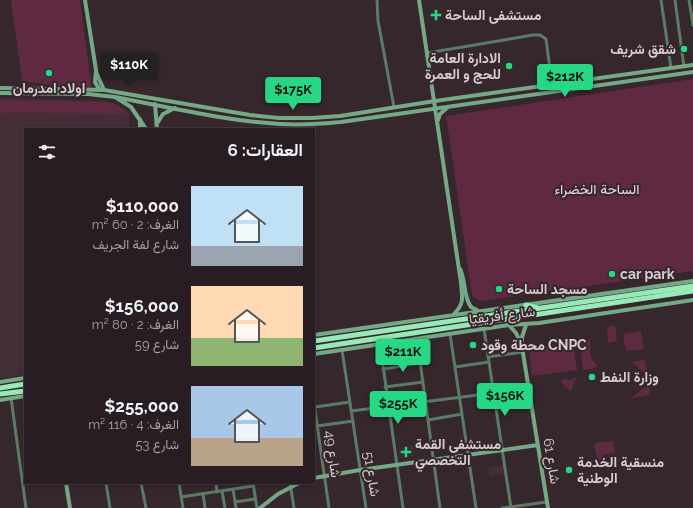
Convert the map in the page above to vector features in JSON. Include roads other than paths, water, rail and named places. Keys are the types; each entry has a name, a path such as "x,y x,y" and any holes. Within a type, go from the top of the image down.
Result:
{"highway":[{"path":"639,297 693,286"},
{"path":"639,297 693,291"},
{"name":"شارع أفريقيا","path":"317,340 459,319 639,297"},
{"name":"شارع أفريقيا","path":"315,348 639,297"},
{"path":"526,305 539,309"},
{"path":"382,331 384,325"},
{"path":"317,340 321,347"},
{"path":"0,388 7,381"},
{"path":"0,388 24,384"},
{"path":"0,394 24,391"}],"street":[{"path":"85,0 96,70 101,90"},
{"path":"377,0 378,21 394,107"},
{"path":"419,0 459,265 462,300 460,308 453,314"},
{"path":"660,0 671,68"},
{"path":"675,0 684,67"},
{"path":"689,0 693,25"},
{"path":"427,53 508,38 540,35 546,39 552,85"},
{"path":"0,88 101,90 237,113 279,118 319,118 693,65"},
{"path":"0,93 88,94 115,96 237,119 279,124 312,124 341,122 693,72"},
{"path":"115,96 131,107 145,128"},
{"path":"151,98 155,104 157,127"},
{"path":"438,121 440,114 449,106"},
{"path":"157,127 162,116 175,108"},
{"path":"340,116 341,122"},
{"path":"279,118 279,124"},
{"path":"140,119 140,128"},
{"path":"459,265 468,303 475,309 483,310"},
{"name":"شارع أفريقيا","path":"315,335 693,281"},
{"name":"شارع أفريقيا","path":"315,354 417,338 509,325 526,325 693,300"},
{"path":"509,325 516,333 522,347"},
{"path":"522,347 522,337 526,325"},
{"path":"484,329 511,507"},
{"path":"450,334 476,508"},
{"path":"417,338 440,508"},
{"path":"395,342 398,366"},
{"path":"380,344 382,369 403,508"},
{"name":"شارع 61","path":"522,347 548,508"},
{"name":"شارع 51","path":"342,349 366,508"},
{"path":"488,357 523,352"},
{"path":"455,367 489,362"},
{"path":"382,369 421,363"},
{"path":"0,382 24,378"},
{"path":"385,387 423,382"},
{"path":"351,411 459,397 528,384"},
{"path":"0,400 24,396"},
{"path":"11,398 26,508"},
{"path":"315,405 350,402"},
{"path":"428,420 462,414"},
{"name":"شارع 49","path":"315,417 318,426 329,508"},
{"path":"318,426 353,421"},
{"path":"315,478 325,475 538,445"},
{"path":"66,484 70,508"},
{"path":"106,484 110,508"},
{"path":"141,484 146,508"},
{"path":"178,484 183,508"},
{"path":"216,484 217,492"},
{"path":"181,497 217,492 253,484 259,508 291,485 294,508"},
{"path":"233,489 236,508"},
{"path":"222,491 224,508"},
{"path":"203,494 205,508"},
{"path":"235,502 256,499"},
{"path":"502,508 547,502"}],"place":[{"name":"مستشفى الساحة","path":"436,15"},
{"name":"شقق شريف","path":"684,49"},
{"name":"الادارة العامة للحج و العمرة","path":"509,66"},
{"name":"اولاد امدرمان","path":"49,73"},
{"name":"car park","path":"612,274"},
{"name":"مسجد الساحة","path":"499,289"},
{"name":"محطة وقود CNPC","path":"473,345"},
{"name":"وزارة النفط","path":"592,377"},
{"name":"مستشفى القمة التخصصي","path":"406,452"},
{"name":"منسقية الخدمة الوطنية","path":"569,470"}],"park label":[{"name":"الساحة الخضراء","path":"597,189"}]}
